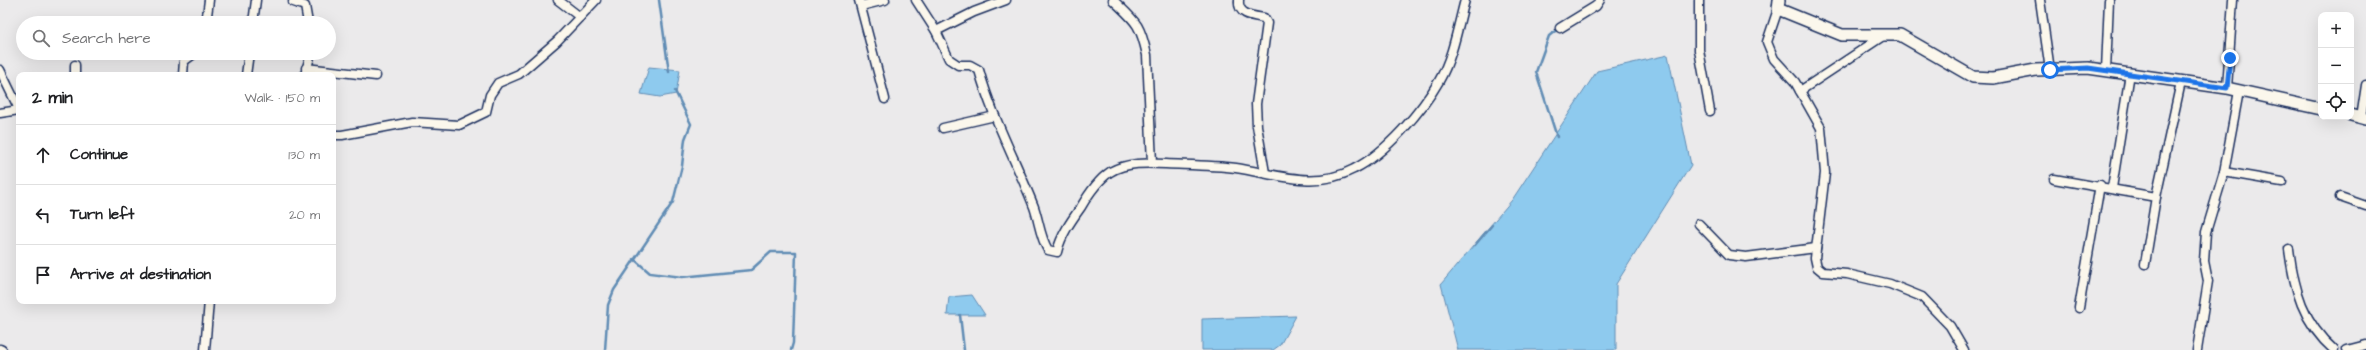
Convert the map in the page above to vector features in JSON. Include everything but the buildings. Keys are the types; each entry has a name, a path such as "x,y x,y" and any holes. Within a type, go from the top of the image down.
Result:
{"street":[{"path":"207,16 209,0"},
{"path":"254,16 256,0"},
{"path":"558,0 580,17"},
{"path":"336,135 412,122 459,125 486,112 490,95 498,83 519,74 557,41 596,0"},
{"path":"885,0 860,3 885,100"},
{"path":"916,0 936,30 948,59 958,66 976,67 979,70 995,116 1034,208 1043,243 1048,250 1057,252 1067,227 1085,200 1110,173 1126,166 1152,163 1235,168 1288,179 1311,180 1331,177 1354,170 1380,152 1397,137 1440,80 1466,0"},
{"path":"936,30 974,12 1006,0"},
{"path":"1113,0 1139,25 1144,41 1147,55 1152,163"},
{"path":"1239,0 1241,9 1245,14 1264,18 1267,23 1256,104 1257,126 1265,174"},
{"path":"1560,28 1596,6 1600,0"},
{"path":"1699,0 1699,50 1710,111"},
{"path":"2040,0 2050,70"},
{"path":"2106,70 2109,0"},
{"path":"2227,88 2233,0"},
{"path":"293,2 305,6 307,16"},
{"path":"1964,350 1950,326 1922,297 1890,284 1847,274 1823,272 1817,267 1815,258 1825,173 1821,128 1794,82 1774,59 1767,42 1778,5 1842,35 1900,35 1973,77 1993,78 2050,70 2088,68 2227,88 2318,108"},
{"path":"1800,91 1883,36"},
{"path":"183,72 185,60"},
{"path":"246,72 248,60"},
{"path":"306,72 309,60"},
{"path":"75,65 75,72"},
{"path":"0,70 16,103"},
{"path":"2112,188 2130,73"},
{"path":"336,74 376,76"},
{"path":"2146,264 2156,197 2181,82"},
{"path":"2359,117 2366,85"},
{"path":"2197,350 2208,281 2204,261 2206,232 2224,172 2239,91"},
{"path":"0,113 16,110"},
{"path":"943,128 995,116"},
{"path":"2224,172 2282,182"},
{"path":"2054,179 2112,188 2156,197"},
{"path":"2079,308 2100,186"},
{"path":"2340,198 2366,206"},
{"path":"1699,224 1729,255 1746,257 1816,248"},
{"path":"2290,249 2293,280 2302,307 2312,326 2334,350"},
{"path":"205,350 209,304"},
{"path":"2347,350 2366,345"}],"water":[{"path":"1668,55 1691,165 1616,284 1616,350 1458,350 1441,284 1512,200 1597,71"},
{"path":"649,67 680,70 676,94 660,97 641,94"},
{"path":"972,295 985,315 947,315 949,297"},
{"path":"1296,316 1280,345 1273,350 1202,350 1202,319"}],"waterway":[{"path":"659,0 669,72"},
{"path":"1557,137 1536,72 1549,36 1559,28"},
{"path":"605,350 608,305 614,290 673,202 682,166 685,139 691,124 675,91"},
{"path":"1475,245 1492,225"},
{"path":"634,259 650,273 682,277 751,270 771,252 796,252 793,343 791,350"},
{"path":"960,315 964,350"}],"route":[{"path":"2050,70 2088,68 2227,88 2230,58"}]}
